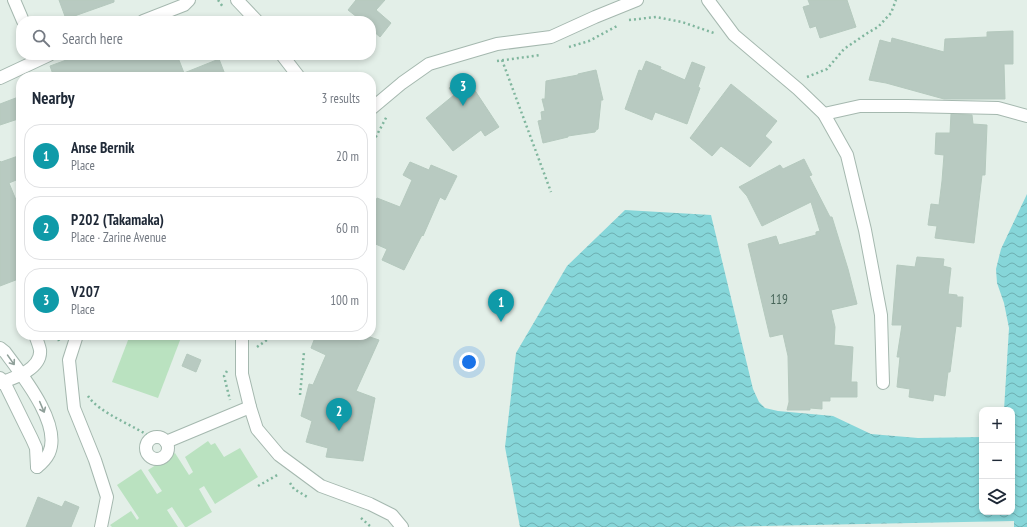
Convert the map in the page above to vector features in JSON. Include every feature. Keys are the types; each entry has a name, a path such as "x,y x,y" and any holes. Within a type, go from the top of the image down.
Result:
{"street":[{"path":"14,0 21,16"},
{"path":"156,16 184,5 189,0"},
{"path":"237,0 252,16"},
{"path":"376,105 402,83 429,64 497,44 551,37 637,0"},
{"path":"708,0 734,35 798,89 824,114 847,155 865,230 881,315 882,384"},
{"path":"0,78 35,60"},
{"path":"286,60 295,72"},
{"path":"824,114 860,106 907,106 998,108 1027,116"},
{"path":"0,348 5,352 21,374 38,400 52,430 52,446 45,460 37,467 36,448 1,381 21,374 34,366 39,358 40,350 37,340"},
{"path":"75,340 69,360 74,408 107,497 101,527"},
{"path":"242,340 242,374 257,429 279,454 321,486 370,504 392,515 402,527"},
{"path":"166,442 250,407"},
{"path":"153,438 161,438 166,442 168,450 164,457 160,459 153,459 147,454 146,450 148,442 153,438"}],"path":[{"path":"802,80 827,69 844,49 878,27 891,13 896,0"},
{"path":"626,21 656,17 682,22 719,35 734,35"},
{"path":"567,47 588,41 620,24"},
{"path":"497,44 551,192"},
{"path":"495,61 545,54"},
{"path":"376,136 387,115"},
{"path":"59,340 69,360"},
{"path":"300,395 304,352"},
{"path":"87,395 92,401 111,415 153,438"},
{"path":"258,486 282,472"}],"green space":[{"path":"128,340 180,340 158,398 112,382"},
{"path":"208,441 211,445 215,443 224,457 240,448 258,477 215,504 204,486 199,489 212,512 187,527 185,527 172,507 167,510 178,527 112,527 110,525 131,511 137,520 139,518 117,485 141,469 157,494 162,491 148,470 175,453 189,475 193,472 185,457"}],"water":[{"path":"1027,194 1027,527 1014,527 1014,521 717,527 520,527 505,447 516,353 567,266 625,210 711,215 753,389 759,402 765,408 778,411 833,416 871,434 918,438 979,437 979,515 1015,515 1015,407 1004,407 1009,328 1004,303 997,283 996,269 1001,249"}],"building":[{"path":"59,0 114,0 114,2 74,16 65,16"},
{"path":"356,0 385,0 376,10 391,23 380,37 376,33 376,16 356,16 348,10"},
{"path":"808,0 847,0 856,27 820,38 816,26 810,28 803,7 810,5"},
{"path":"1013,31 1013,64 1004,64 1005,99 944,99 886,83 869,80 880,40 891,43 892,38 944,52 945,39 987,37 987,32"},
{"path":"66,60 179,60 184,72 52,72 50,66"},
{"path":"216,60 219,60 224,72 186,72"},
{"path":"646,61 685,80 692,62 705,67 698,87 700,88 687,124 655,112 652,120 625,109 639,70 642,71"},
{"path":"596,70 603,100 601,100 598,129 595,132 568,136 543,143 538,121 542,120 541,112 545,111 542,99 545,99 546,81"},
{"path":"466,77 499,127 485,136 481,130 453,151 426,118 454,95 449,88"},
{"path":"731,84 777,121 765,136 772,142 750,167 721,146 712,156 690,138"},
{"path":"16,98 16,120 0,125 0,104"},
{"path":"951,114 972,115 973,124 987,125 985,175 982,175 974,243 935,238 937,226 928,225 931,204 939,205 942,181 944,155 935,154 936,133 950,133"},
{"path":"16,157 16,180 9,183 16,200 16,280 0,286 0,161 1,162"},
{"path":"804,159 812,175 809,176 830,217 832,217 857,304 831,310 835,327 834,345 853,347 851,382 857,382 857,397 830,397 830,401 822,401 822,409 810,408 810,410 787,410 789,402 788,356 783,334 770,337 748,244 776,236 779,245 816,235 816,232 820,231 811,202 762,226 747,196 739,187 780,165 783,169"},
{"path":"410,162 429,170 431,165 457,176 445,200 440,197 423,236 422,235 404,270 382,260 387,249 376,244 377,198 400,207 412,180 403,175"},
{"path":"917,257 944,259 943,266 951,268 948,294 963,297 961,327 956,326 950,372 948,372 945,396 934,394 933,401 909,397 910,389 897,387 900,357 897,357 902,325 892,325 897,265 915,267"},
{"path":"314,340 379,340 356,391 375,398 363,461 326,457 328,448 306,442 312,421 301,416 309,384 313,385 326,355 311,348"},
{"path":"187,354 201,360 196,372 182,366"},
{"path":"38,497 62,507 65,501 79,507 71,527 26,527"}],"place":[{"name":"V207","path":"463,106"},
{"name":"Anse Bernik","path":"501,322"},
{"name":"P202 (Takamaka)","path":"339,431"}]}
